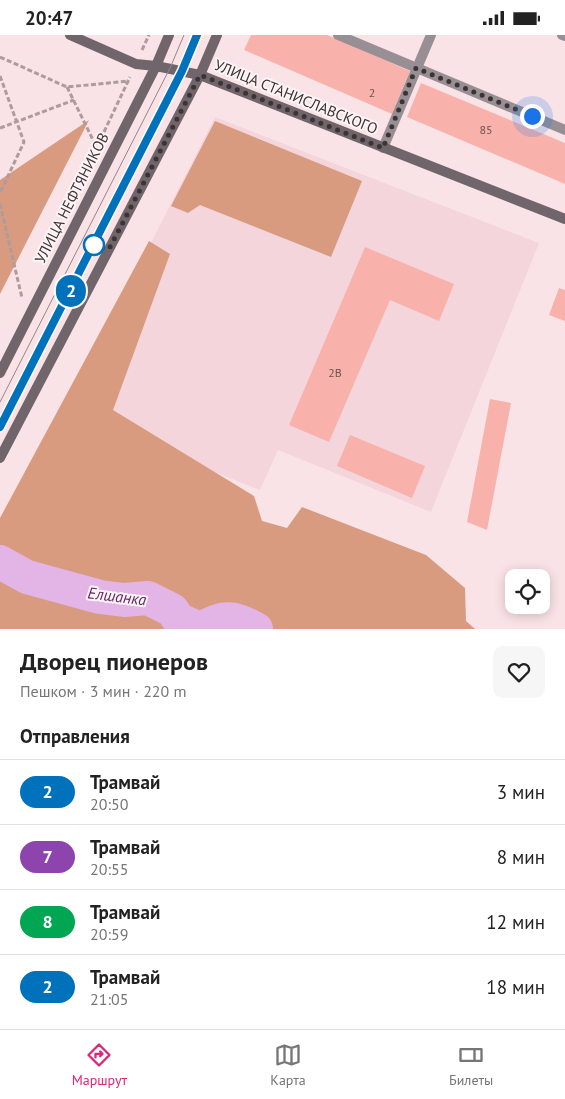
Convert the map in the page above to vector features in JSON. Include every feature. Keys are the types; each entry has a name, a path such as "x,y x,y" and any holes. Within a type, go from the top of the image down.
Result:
{"main road":[{"name":"УЛИЦА СТАНИСЛАВСКОГО","path":"70,35 136,64 200,75 565,219"},
{"name":"УЛИЦА НЕФТЯНИКОВ","path":"0,373 156,66 169,35"},
{"path":"0,458 200,75 217,35"}],"lane":[{"path":"338,35 565,130"},
{"path":"383,148 431,35"}],"path":[{"path":"0,57 67,87 128,81"},
{"path":"0,76 24,142 0,193"},
{"path":"67,87 97,148"},
{"path":"0,128 74,100"},
{"path":"0,203 22,298"}],"shaded area":[{"path":"215,117 539,243 431,512 278,450 260,490 65,412"},
{"path":"89,120 0,294 0,180"},
{"path":"215,121 362,181 331,257 200,205 188,213 171,206"},
{"path":"149,241 170,254 113,410 254,496 262,521 287,528 302,507 426,555 465,588 466,621 475,629 0,629 0,518"}],"building":[{"path":"251,35 327,35 410,71 392,114 244,50"},
{"path":"421,83 565,143 565,184 407,117"},
{"path":"365,247 454,284 439,321 390,300 329,442 289,425"},
{"path":"559,288 565,290 565,321 549,315"},
{"path":"490,399 511,403 487,530 467,522"},
{"path":"350,435 425,466 412,498 337,466"}],"waterway":[{"name":"Елшанка","path":"0,562 27,577 100,597 124,600 148,598 172,610 179,620 200,629 228,619 256,629"}],"tram line":[{"path":"0,402 170,68 184,35"},
{"path":"0,427 182,71 197,35"},
{"name":"2","path":"0,427 182,71 197,35"}],"route":[{"path":"94,245 109,249 200,75 383,148 416,68 532,116"}]}
